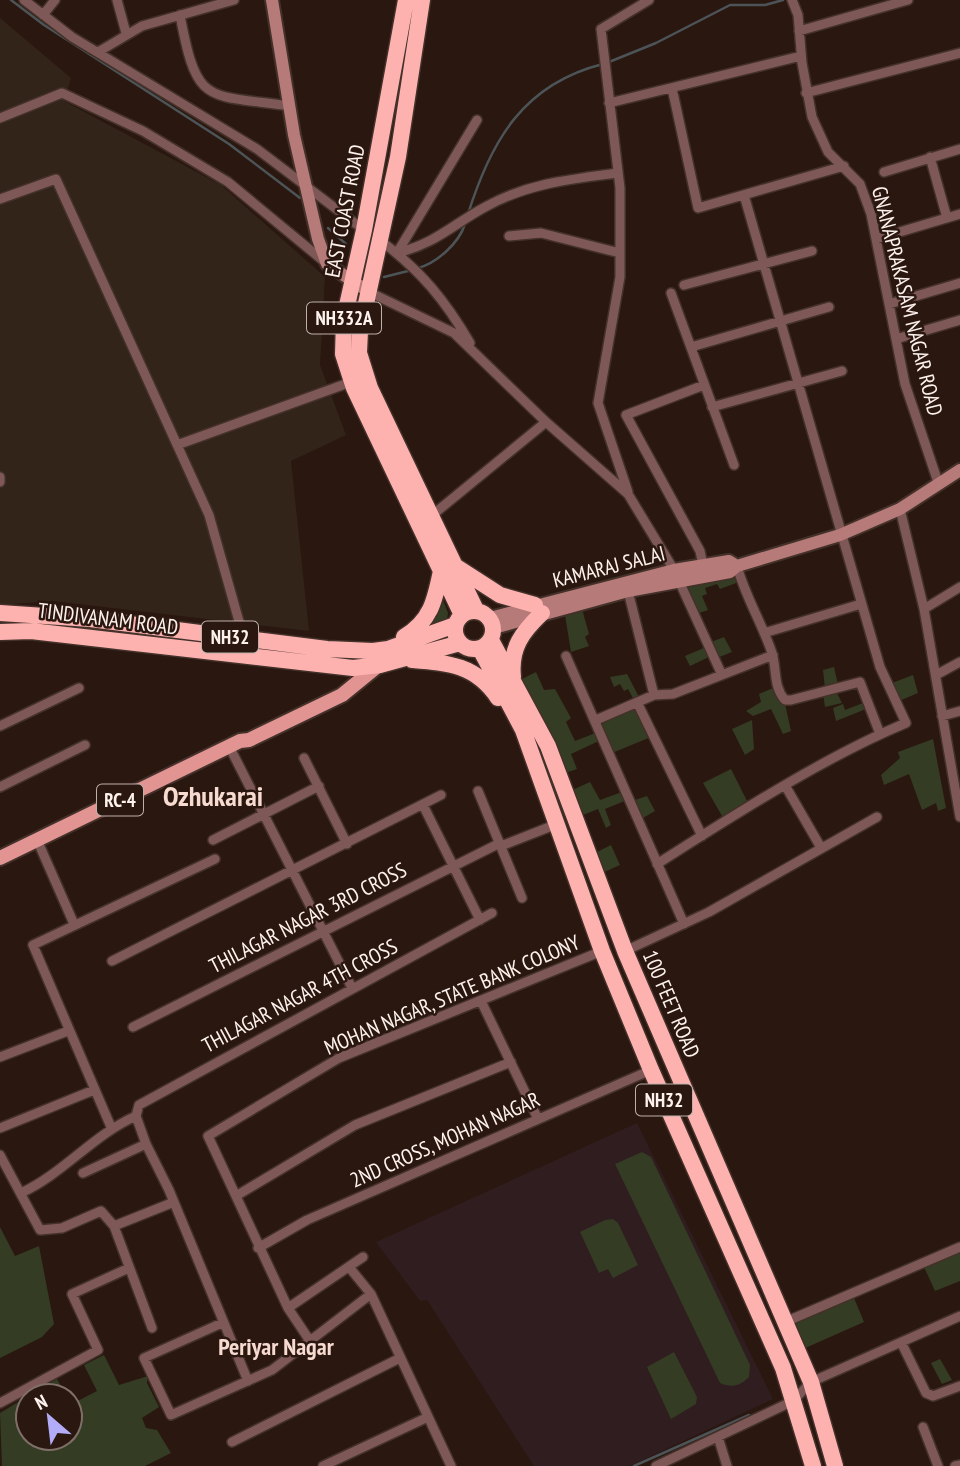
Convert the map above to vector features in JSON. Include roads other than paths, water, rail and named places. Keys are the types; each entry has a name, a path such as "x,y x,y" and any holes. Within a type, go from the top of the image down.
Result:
{"highway":[{"name":"EAST COAST ROAD","path":"406,0 342,336 343,354 351,382 478,626"},
{"name":"EAST COAST ROAD","path":"422,0 381,241 358,342 362,368 430,517 447,568"},
{"path":"385,656 398,640 426,620 434,606 447,568 500,595 538,609 516,644 512,665 514,679"},
{"name":"NH32","path":"0,613 100,621 385,656 478,626"},
{"name":"TINDIVANAM ROAD","path":"0,632 31,631 353,668 385,656 460,643 469,649 478,626"},
{"name":"100 FEET ROAD","path":"478,626 514,679 548,746 625,951 811,1382 835,1466"},
{"name":"100 FEET ROAD","path":"478,626 523,730 602,951 651,1070 783,1368 813,1466"},
{"path":"385,656 439,661 471,671 489,684 512,719 523,730"}],"main road":[{"path":"272,0 289,106 306,188 327,264 369,292"},
{"name":"KAMARAJ SALAI","path":"478,626 676,575 730,572 737,566 840,534 900,509 960,470"},
{"name":"KAMARAJ SALAI","path":"538,609 628,591 703,565 729,561 737,566"},
{"name":"RC-4","path":"0,858 38,842 234,743 245,732 337,687 351,685 385,656"}],"street":[{"path":"24,0 97,52 257,149 364,230"},
{"path":"43,15 55,0"},
{"path":"117,0 126,33"},
{"path":"97,52 126,33 234,0"},
{"path":"649,0 601,29 620,188 620,277 598,403 628,494 676,575 722,675"},
{"name":"GNANAPRAKASAM NAGAR ROAD","path":"792,0 798,15 806,93 812,117 828,152 860,184 876,239 905,384 939,485"},
{"path":"799,31 908,0"},
{"path":"180,15 191,65 202,87 223,97 289,106"},
{"path":"806,93 960,53"},
{"path":"609,103 801,56"},
{"path":"672,88 698,208 844,166"},
{"path":"0,118 62,93 143,131 228,182 327,264"},
{"path":"397,253 477,120"},
{"path":"884,172 960,149"},
{"path":"930,157 947,218"},
{"path":"397,253 425,246 490,204 544,182 618,173"},
{"path":"0,199 56,179 209,515 244,639"},
{"path":"657,864 786,787 880,734 906,723 880,667 744,195"},
{"path":"876,239 960,214"},
{"path":"509,236 541,233 620,253"},
{"path":"381,241 420,272 453,314 473,347"},
{"path":"684,285 812,251"},
{"path":"889,304 960,283"},
{"path":"369,292 454,332 473,347 547,422 628,494"},
{"path":"671,293 734,464"},
{"path":"691,347 829,307"},
{"path":"896,339 960,320"},
{"path":"712,407 842,371"},
{"path":"177,445 351,382"},
{"path":"703,565 700,551 625,415 704,385"},
{"path":"430,517 547,422"},
{"path":"900,509 924,609 956,781 960,817"},
{"path":"737,566 743,589 773,654 778,688 785,700 860,682 880,734"},
{"path":"924,609 960,587"},
{"path":"628,591 654,695"},
{"path":"764,633 862,604"},
{"path":"596,720 654,695 673,694 773,654"},
{"path":"566,656 684,924"},
{"path":"936,675 960,662"},
{"path":"0,726 79,688"},
{"path":"637,702 702,836"},
{"path":"942,716 960,711"},
{"path":"234,743 265,814 352,988"},
{"path":"0,787 85,745"},
{"path":"304,758 347,844"},
{"path":"213,840 319,786"},
{"path":"786,787 820,846"},
{"path":"478,791 522,898"},
{"path":"112,961 441,796"},
{"path":"423,805 480,920"},
{"path":"625,951 684,924 820,846 877,817"},
{"name":"THILAGAR NAGAR 3RD CROSS","path":"133,1027 453,864 557,824"},
{"path":"38,842 74,924"},
{"path":"110,1127 33,945 215,859"},
{"name":"THILAGAR NAGAR 4TH CROSS","path":"136,1116 139,1105 492,913"},
{"name":"MOHAN NAGAR, STATE BANK COLONY","path":"236,1196 208,1136 339,1058 602,951"},
{"path":"481,1001 537,1118"},
{"path":"0,1057 68,1031"},
{"path":"310,1340 288,1308 236,1196 355,1125 510,1062"},
{"name":"2ND CROSS, MOHAN NAGAR","path":"258,1248 307,1220 651,1070"},
{"path":"0,1128 94,1090"},
{"path":"21,1193 50,1178 110,1127 136,1116 248,1381"},
{"path":"83,1172 146,1144"},
{"path":"0,1155 40,1230 62,1228 97,1212 104,1214 114,1226 152,1328"},
{"path":"0,1181 10,1176"},
{"path":"114,1226 174,1202"},
{"path":"785,1322 960,1248"},
{"path":"288,1308 363,1257"},
{"path":"349,1267 371,1294 451,1466"},
{"path":"0,1404 99,1350 72,1294 129,1268"},
{"path":"222,1323 148,1355 144,1363 171,1415 272,1370 371,1294"},
{"path":"656,1466 793,1401 811,1382 902,1344 960,1316"},
{"path":"902,1344 926,1393 933,1396 960,1385"},
{"path":"232,1442 400,1358"},
{"path":"323,1466 428,1417"},
{"path":"923,1427 938,1466"},
{"path":"718,1437 727,1466"}],"waterway":[{"path":"11,0 44,25 229,144 300,198"},
{"path":"609,62 656,43 730,5 765,5 783,0"},
{"path":"468,214 488,163 514,119 531,101 551,86 575,73 603,64"},
{"path":"418,268 433,262 446,251 458,238 465,224"},
{"path":"328,228 346,244"},
{"path":"384,277 412,270"},
{"path":"634,1466 749,1415"}],"district":[{"name":"Ozhukarai","path":"213,796"},
{"name":"Periyar Nagar","path":"276,1347"}]}
